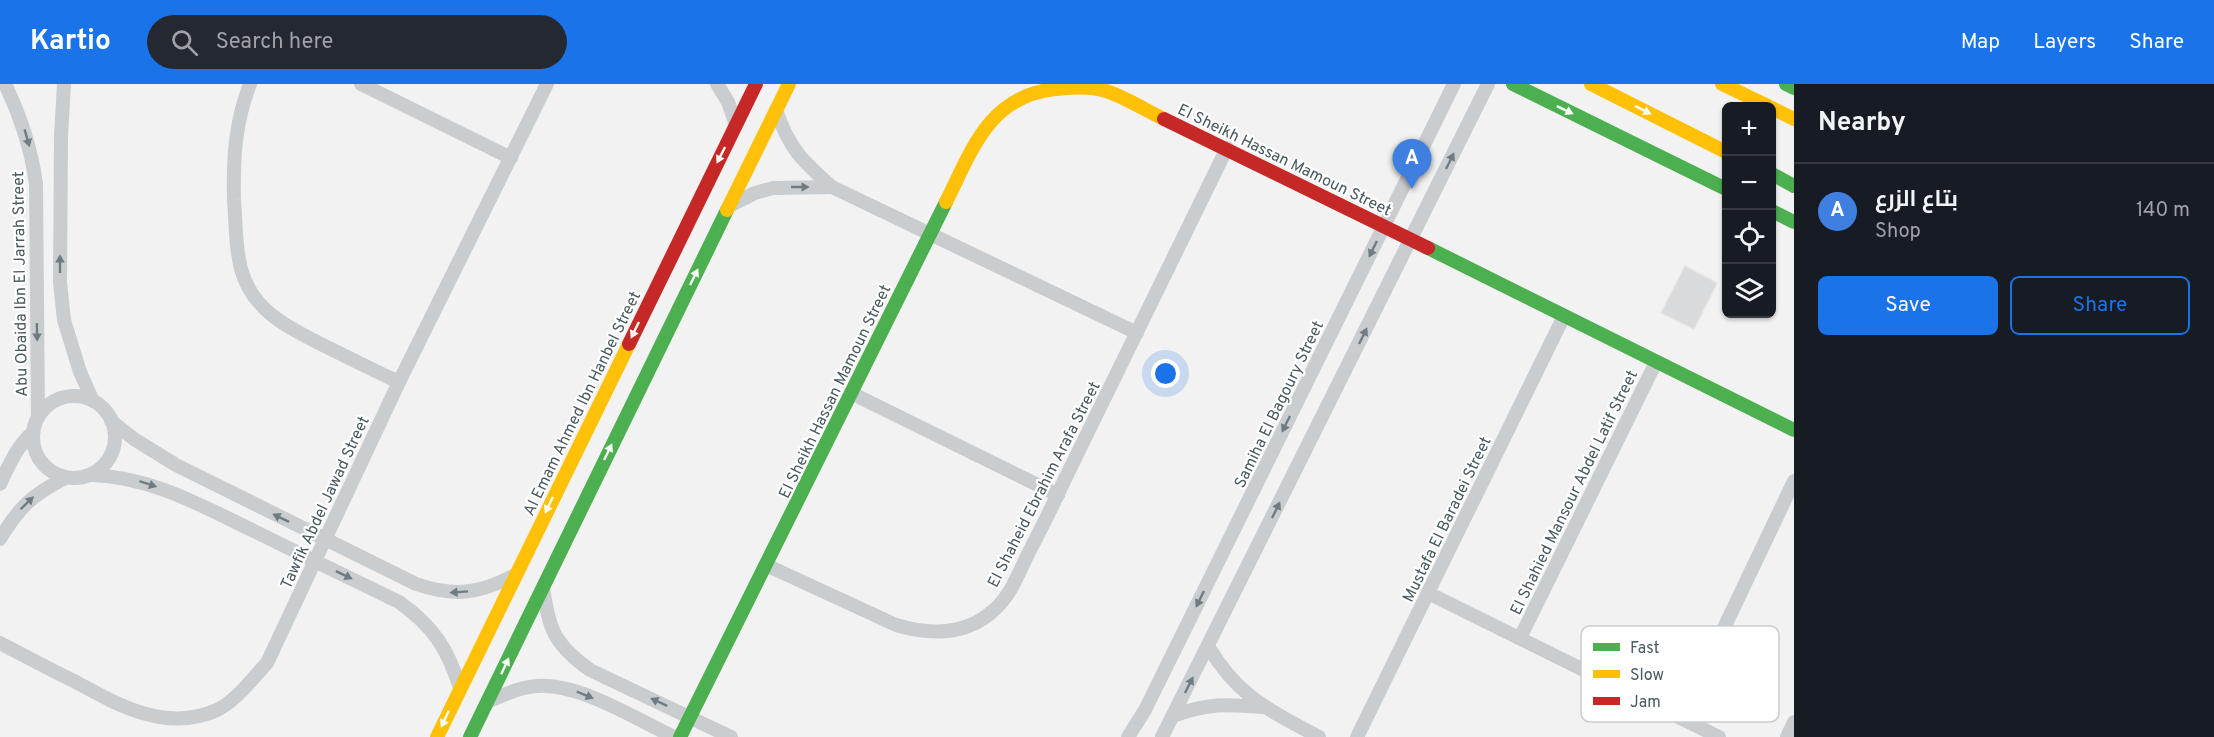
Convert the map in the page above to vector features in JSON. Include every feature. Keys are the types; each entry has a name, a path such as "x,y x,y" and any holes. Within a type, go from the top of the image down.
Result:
{"street":[{"name":"Abu Obaida Ibn El Jarrah Street","path":"5,84 32,154 36,183 38,416"},
{"path":"64,84 61,136 61,291 70,346 93,401"},
{"path":"250,84 237,126 234,181 237,249 241,270 251,294 271,316 289,328 399,382"},
{"path":"361,84 511,158"},
{"name":"Tawfik Abdel Jawad Street","path":"0,643 123,707 147,716 189,718 218,709 241,691 267,663 399,382 547,84"},
{"path":"717,84 728,102 736,125"},
{"name":"Al Emam Ahmed Ibn Hanbel Street","path":"470,737 543,585 707,216 736,125 756,84"},
{"name":"Al Emam Ahmed Ibn Hanbel Street","path":"437,737 514,576 707,216 729,206 789,84"},
{"name":"El Sheikh Hassan Mamoun Street","path":"680,737 979,136 996,115 1018,98 1043,88 1071,84 1106,91 1227,148 1794,430"},
{"name":"Samiha El Bagoury Street","path":"1128,737 1145,710 1454,84"},
{"path":"1162,737 1488,84"},
{"path":"1513,84 1722,187"},
{"path":"1591,84 1722,150"},
{"path":"1722,84 1760,102"},
{"path":"1786,84 1794,88"},
{"path":"776,110 784,134 794,150 804,163 832,187 1137,333"},
{"path":"1776,110 1794,119"},
{"name":"El Shaheid Ebrahim Arafa Street","path":"766,565 896,625 918,631 939,633 960,629 978,622 994,610 1009,592 1058,495 1227,148"},
{"path":"1776,176 1794,186"},
{"path":"729,206 773,188 832,187"},
{"path":"1776,213 1794,222"},
{"name":"Mustafa El Baradei Street","path":"1357,737 1564,316"},
{"name":"El Shahied Mansour Abdel Latif Street","path":"1520,638 1656,362"},
{"path":"851,393 1058,495"},
{"path":"460,688 453,663 441,642 426,623 399,602 161,488 117,476 91,475 65,478 51,472 40,461 33,447 33,432 38,416 46,406 57,399 69,396 93,401 101,406 111,421 134,439 176,465 416,584 455,594 496,585 514,576"},
{"path":"91,475 109,458 114,446 111,421"},
{"path":"0,484 14,456 25,439 33,432"},
{"path":"0,539 26,502 65,478"},
{"path":"1725,626 1794,481"},
{"path":"543,585 547,617 554,635 576,660 590,670 730,737"},
{"path":"1428,593 1581,668"},
{"path":"1208,646 1230,678 1263,707 1319,737"},
{"path":"489,701 511,692 537,686 562,687 582,693 674,737"},
{"path":"1173,716 1207,705 1263,707"},
{"path":"1689,722 1719,737"},
{"path":"1787,737 1794,722"}],"building":[{"path":"1685,266 1717,283 1694,329 1661,313"}],"traffic: fast":[{"path":"1513,84 1722,187"},
{"path":"1786,84 1794,88"},
{"path":"1776,176 1794,186"},
{"path":"680,737 946,202"},
{"path":"470,737 727,210"},
{"path":"1776,213 1794,222"},
{"path":"1428,248 1794,430"}],"traffic: slow":[{"path":"727,210 789,84"},
{"path":"1591,84 1722,150"},
{"path":"1722,84 1760,102"},
{"path":"946,202 985,129 998,114 1014,102 1032,94 1067,88 1100,89 1164,119"},
{"path":"1776,110 1794,119"},
{"path":"437,737 629,344"}],"traffic: jam":[{"path":"629,344 756,84"},
{"path":"1164,119 1428,248"}],"place":[{"name":"بتاع الزرع","path":"1412,189"}]}
